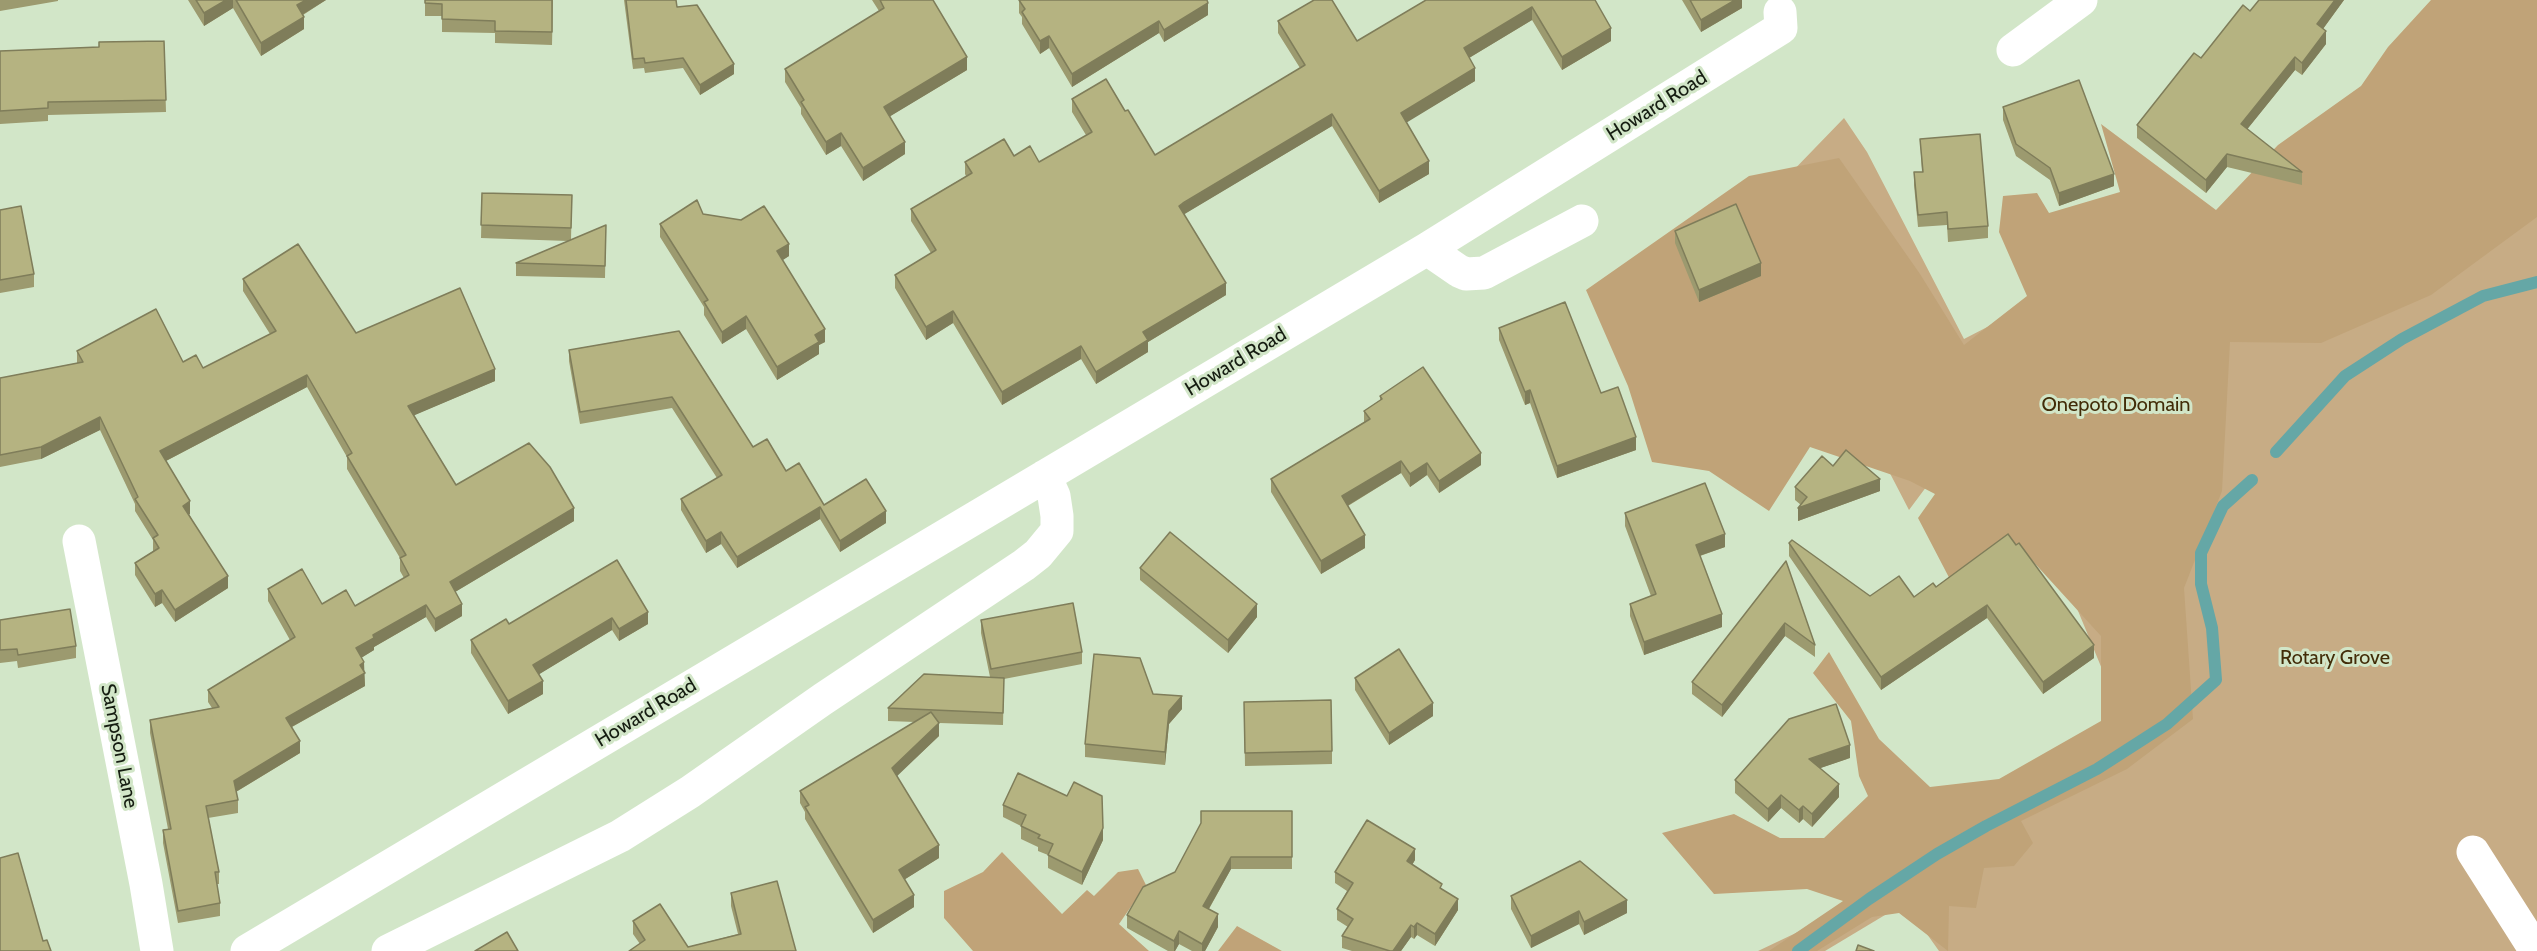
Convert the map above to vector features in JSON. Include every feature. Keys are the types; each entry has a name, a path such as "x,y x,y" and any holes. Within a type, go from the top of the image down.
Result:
{"street":[{"path":"2013,50 2081,0"},
{"name":"Howard Road","path":"247,951 1427,249 1781,28 1780,12"},
{"path":"1427,249 1458,271 1466,274 1484,273 1582,221"},
{"path":"388,951 620,836 698,787 823,699 1024,565 1038,554 1057,531 1054,496 1045,476"},
{"name":"Sampson Lane","path":"79,541 144,873 157,951"},
{"path":"2473,852 2536,951"}],"green space":[{"name":"Onepoto Domain","path":"2431,0 2537,0 2537,217 2431,295 2321,343 2230,342 2222,491 2184,588 2193,719 2127,769 2021,821 2033,843 2014,866 1984,868 1976,908 1949,906 1948,951 1899,913 1872,917 1817,951 1769,951 1843,901 1807,889 1714,894 1662,833 1734,814 1780,838 1824,838 1868,796 1859,776 1851,721 1813,673 1829,652 1879,739 1930,787 1999,779 2101,721 2101,636 2018,545 1955,589 1918,518 1935,494 1910,481 1810,447 1769,511 1709,471 1652,462 1628,386 1586,290 1749,176 1839,158 1920,274 1964,345 2027,296 1999,232 2003,196 2037,193 2049,213 2120,192 2101,124 2216,210 2278,145 2361,86 2388,47"},
{"name":"Rotary Grove","path":"2537,0 2537,951 1939,951 1905,903 1825,951 1758,951 1819,922 2150,745 2116,703 2069,589 1979,416 1909,510 1754,211 1844,118 1867,152 1964,339 2059,290 2169,267"},
{"path":"1002,852 1062,914 1087,890 1094,896 1118,872 1138,869 1146,885 1119,924 1149,951 973,951 944,918 944,891 983,872"},
{"path":"1237,926 1282,951 1218,951"}],"building":[{"path":"196,0 226,0 204,13"},
{"path":"236,0 306,0 297,5 304,17 261,43"},
{"path":"425,0 552,0 552,32 495,31 495,21 442,19 442,4 425,3"},
{"path":"626,0 676,0 677,7 697,5 734,64 700,85 683,58 645,63 644,58 633,59"},
{"path":"880,0 933,0 967,57 884,107 905,142 863,168 841,133 826,142 801,102 804,100 785,69 884,8"},
{"path":"1019,0 1207,0 1208,3 1164,30 1159,21 1072,74 1049,36 1040,41 1022,12 1025,9"},
{"path":"1314,0 1332,0 1357,41 1426,0 1595,0 1611,28 1562,57 1532,7 1464,48 1475,68 1401,113 1429,161 1379,191 1332,114 1183,203 1179,206 1226,283 1143,332 1148,340 1096,372 1081,346 1002,392 953,311 926,327 895,275 936,250 911,209 972,173 965,162 1004,139 1014,156 1030,146 1039,162 1092,132 1072,99 1106,79 1155,155 1305,65 1278,21"},
{"path":"1690,0 1735,0 1701,20"},
{"path":"2259,0 2335,0 2317,24 2326,31 2302,63 2295,57 2241,124 2302,172 2227,154 2206,180 2137,125 2194,53 2201,58 2243,5 2250,11"},
{"path":"164,41 166,100 48,102 48,108 0,111 0,51 99,47 99,42"},
{"path":"2079,80 2114,174 2059,193 2050,168 2016,144 2003,107"},
{"path":"1980,134 1988,226 1948,229 1947,212 1918,215 1914,172 1923,172 1920,139"},
{"path":"482,193 572,195 571,228 481,225"},
{"path":"697,200 703,214 741,220 764,206 789,244 777,251 825,329 815,335 819,342 777,367 746,316 722,332 704,302 708,300 660,224"},
{"path":"1736,204 1761,263 1699,290 1675,231"},
{"path":"21,206 34,274 0,280 0,210"},
{"path":"606,225 605,266 516,263"},
{"path":"298,244 356,333 460,288 495,369 408,406 456,485 529,443 550,467 574,508 450,582 462,604 435,619 426,605 373,635 374,638 356,648 364,662 360,665 365,673 286,718 300,741 234,781 238,800 206,806 219,872 215,872 220,903 178,911 163,830 171,829 150,720 219,707 208,690 295,637 268,589 302,569 322,604 346,590 355,606 409,575 400,558 406,555 347,456 352,453 307,375 160,451 190,501 183,506 228,576 175,610 162,590 155,594 135,563 159,548 153,538 158,535 135,499 138,497 100,417 41,447 0,455 0,378 83,362 77,351 156,309 183,362 196,355 203,368 276,331 243,279"},
{"path":"1565,302 1601,393 1618,387 1636,437 1557,466 1530,390 1525,392 1499,328"},
{"path":"679,331 753,447 767,439 786,471 799,463 824,505 866,479 886,511 840,541 820,507 737,557 721,532 706,541 681,499 722,475 672,397 580,412 569,350"},
{"path":"1423,367 1481,453 1439,481 1427,463 1410,474 1401,461 1342,496 1365,535 1321,561 1271,479 1370,419 1364,411 1382,399 1380,396"},
{"path":"1846,450 1880,479 1798,508 1807,497 1795,487 1822,456 1833,466"},
{"path":"1705,483 1725,534 1696,545 1722,614 1644,642 1630,604 1656,594 1625,513"},
{"path":"1170,532 1257,604 1228,640 1140,568"},
{"path":"2008,534 2016,545 2019,543 2094,645 2043,682 1987,605 1881,677 1789,543 1792,540 1870,596 1899,576 1914,597 1933,583 1936,587"},
{"path":"617,560 648,612 619,629 612,618 533,665 543,681 508,701 471,640 506,619 509,624"},
{"path":"1786,561 1815,645 1785,623 1722,705 1692,682"},
{"path":"1073,603 1082,652 991,669 981,620"},
{"path":"70,609 76,646 18,655 17,649 0,650 0,620"},
{"path":"1399,649 1433,703 1389,733 1355,678"},
{"path":"1094,654 1140,658 1153,694 1182,696 1169,711 1165,752 1085,744"},
{"path":"924,674 1004,678 1003,713 888,708"},
{"path":"1331,700 1332,751 1245,753 1244,702"},
{"path":"1836,704 1850,745 1809,759 1839,784 1812,814 1803,806 1799,810 1781,795 1768,809 1735,780 1789,719"},
{"path":"931,712 939,723 892,768 939,845 899,870 914,895 873,920 805,807 809,805 800,791"},
{"path":"1018,773 1067,796 1074,782 1102,796 1103,828 1082,872 1048,855 1053,844 1038,838 1040,835 1021,826 1026,815 1003,805"},
{"path":"1201,811 1292,811 1292,857 1231,857 1203,906 1218,914 1202,944 1179,931 1174,941 1127,915 1143,887 1175,872 1201,823"},
{"path":"1367,820 1415,849 1407,861 1442,884 1440,888 1458,899 1435,934 1417,923 1414,927 1411,925 1393,951 1342,936 1353,919 1337,909 1353,883 1335,872"},
{"path":"18,853 43,941 47,940 51,951 0,951 0,858"},
{"path":"1580,861 1627,900 1584,922 1579,911 1531,936 1511,896"},
{"path":"777,881 796,951 629,951 645,940 633,921 660,904 688,947 741,934 731,893"},
{"path":"507,932 518,951 475,951"},
{"path":"1858,945 1874,951 1856,951"}],"waterway":[{"path":"2276,452 2345,376 2402,339 2483,296 2537,282"},
{"path":"1798,951 1869,899 1937,854 2097,769 2167,724 2216,680 2212,628 2201,584 2201,553 2223,506 2252,480"}]}
